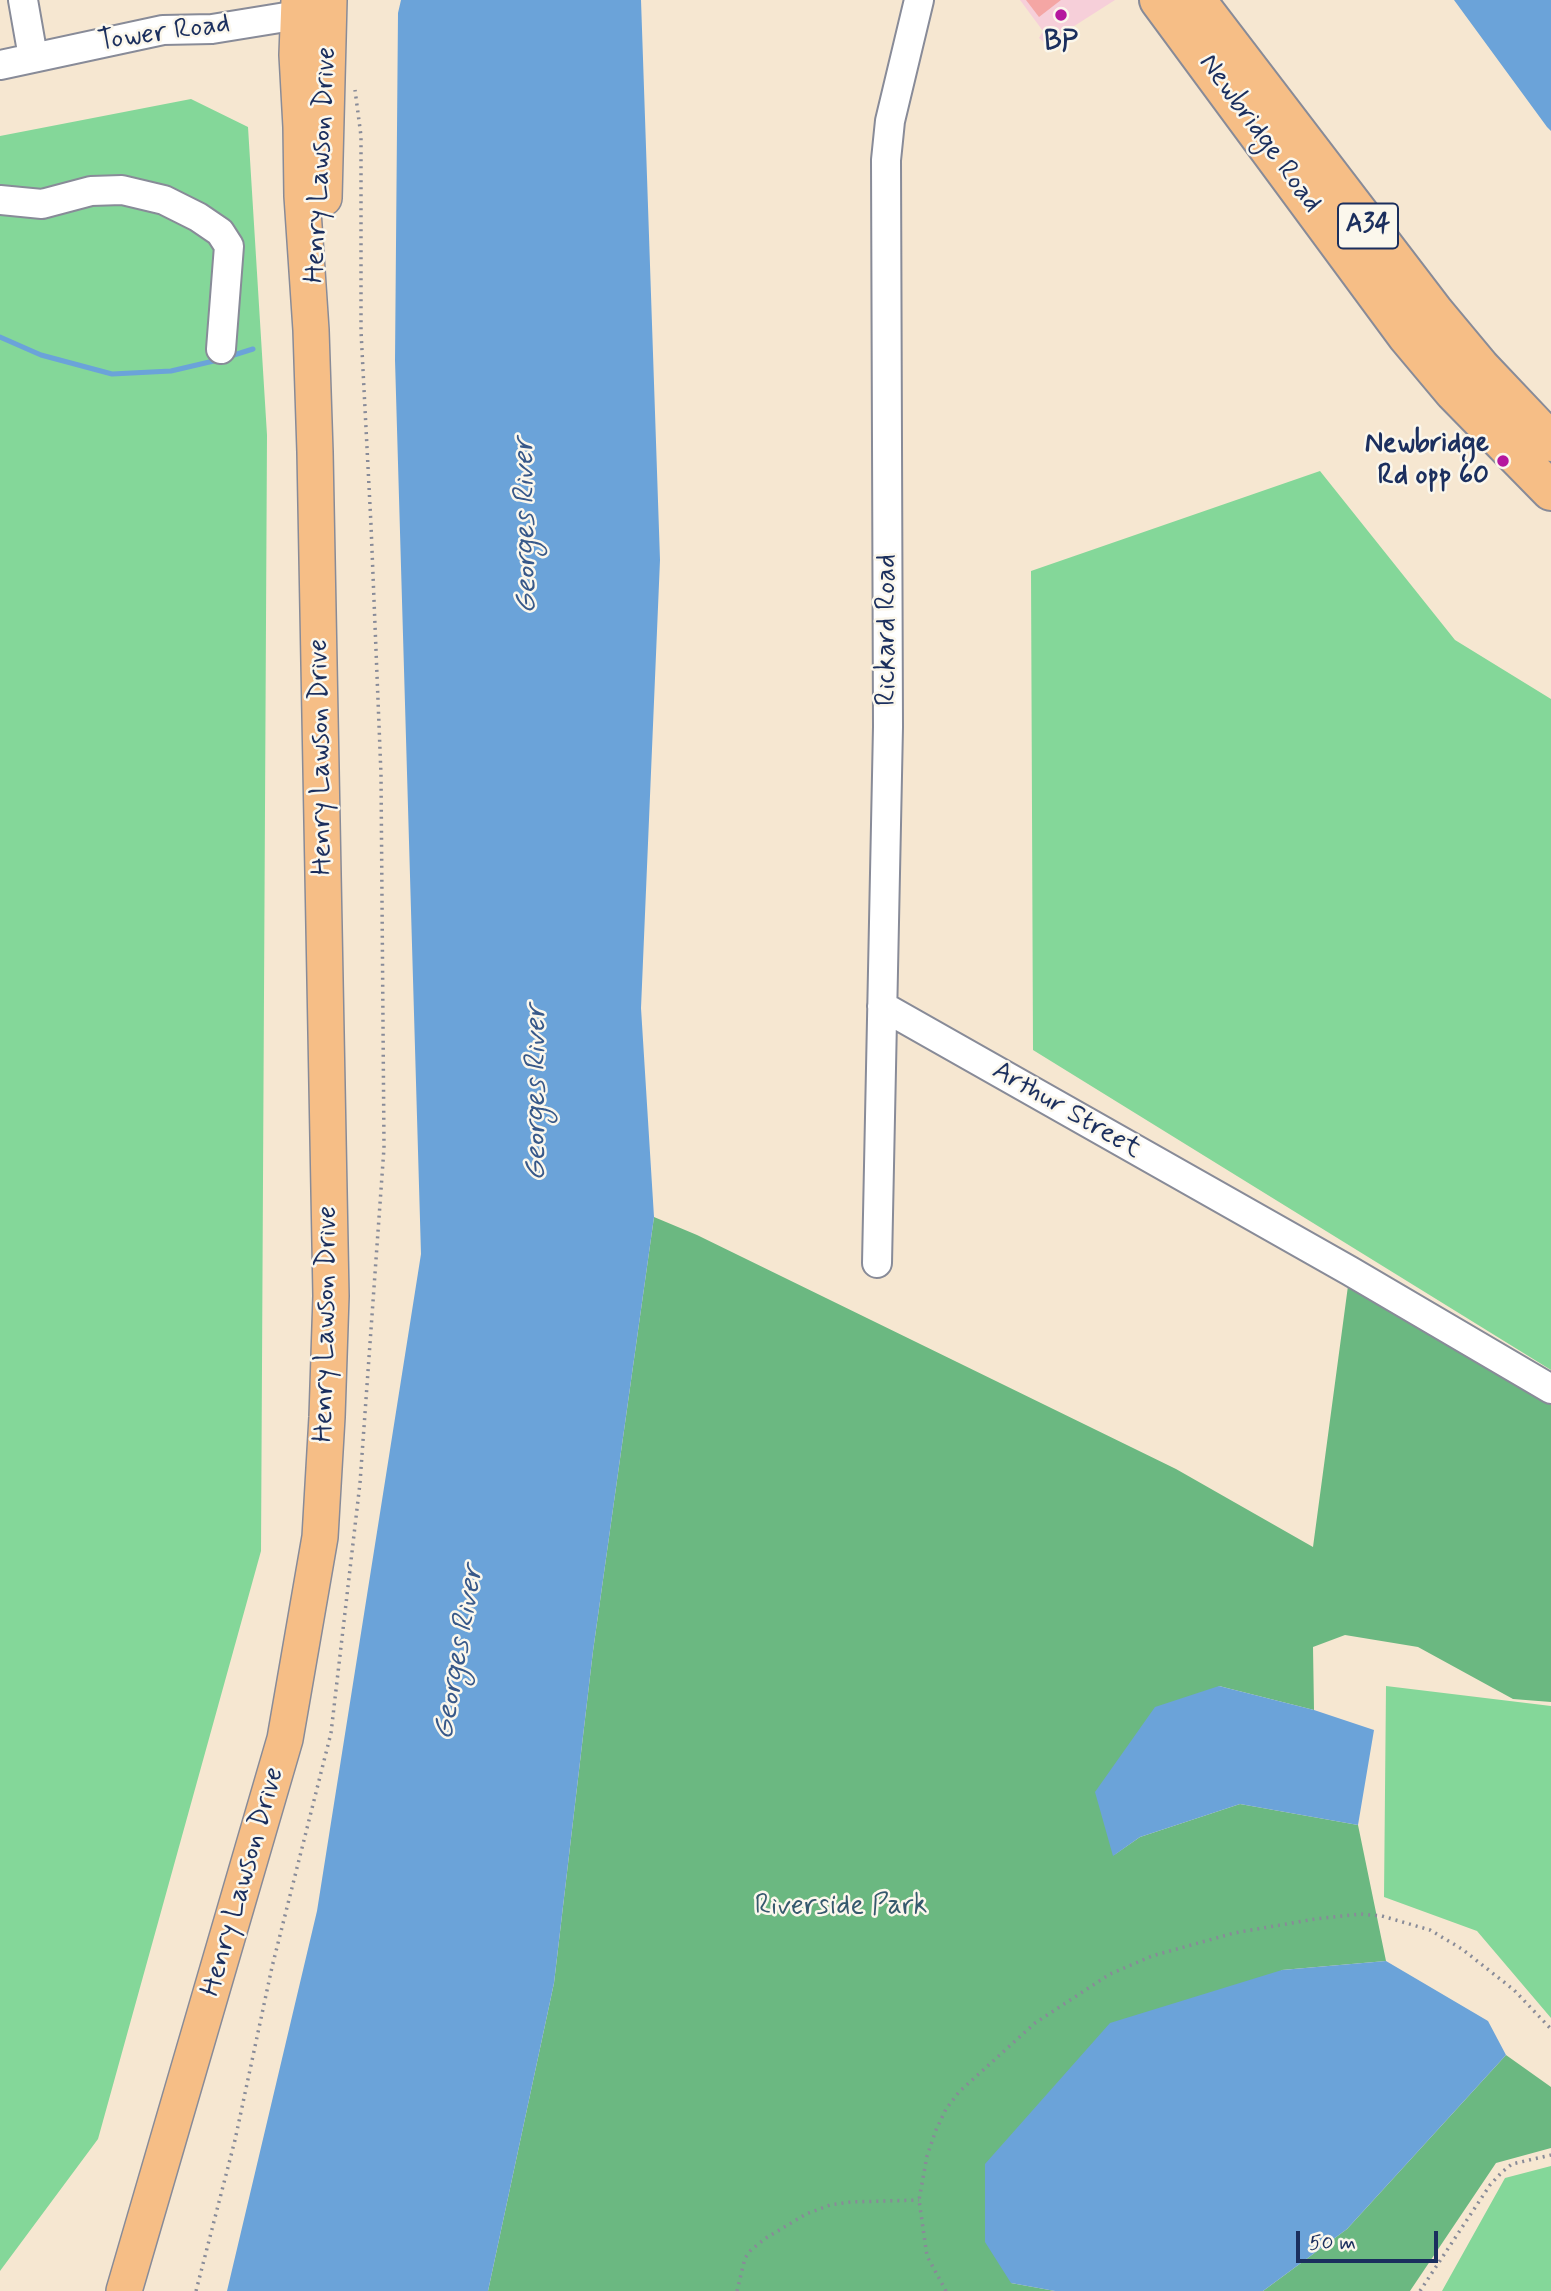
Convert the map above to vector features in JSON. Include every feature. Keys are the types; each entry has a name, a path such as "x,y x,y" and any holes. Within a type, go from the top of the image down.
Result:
{"highway":[{"name":"Newbridge Road","path":"1159,0 1407,336 1454,392 1551,491"},
{"name":"Newbridge Road","path":"1196,0 1435,313 1480,367 1551,442"}],"main road":[{"name":"Henry Lawson Drive","path":"124,2291 285,1739 302,1655 320,1537 331,1296 323,808 311,330 324,202 314,6"}],"street":[{"path":"23,0 33,57"},
{"name":"Rickard Road","path":"877,1263 888,727 886,160 890,121 919,0"},
{"name":"Tower Road","path":"0,65 163,30 212,29 314,6"},
{"path":"0,200 41,204 91,191 122,190 164,200 198,216 220,232 229,246 221,349"},
{"name":"Arthur Street","path":"882,1006 1350,1271 1551,1389"}],"path":[{"path":"946,2291 927,2256 919,2200 927,2156 936,2130 959,2092 1035,2023 1110,1974 1152,1956 1234,1933 1334,1915 1360,1914 1406,1921 1430,1930 1462,1949 1514,1990 1551,2029"},
{"path":"1420,2291 1490,2185 1502,2172 1512,2165 1551,2155"},
{"path":"737,2291 745,2258 751,2250 806,2214 830,2205 851,2202 919,2200"}],"shaded area":[{"name":"BP","path":"1020,0 1115,0 1046,44 1039,38 1043,31"}],"green space":[{"path":"191,99 248,127 267,435 261,1551 98,2139 0,2271 0,136"},
{"path":"1320,471 1455,640 1551,699 1551,1370 1033,1050 1031,571"},
{"name":"Riverside Park","path":"654,1217 697,1235 1176,1469 1313,1547 1350,1271 1551,1389 1551,1702 1513,1699 1418,1647 1345,1635 1313,1647 1314,1710 1219,1686 1114,1855 1140,1837 1240,1804 1358,1825 1386,1961 1282,1970 1011,2283 1055,2291 488,2291 554,1983 593,1651"},
{"path":"1386,1686 1551,1706 1551,2018 1477,1931 1384,1897"},
{"path":"1506,2055 1551,2087 1551,2148 1496,2163 1410,2291 1263,2291 1347,2229"},
{"path":"1551,2166 1551,2291 1442,2291 1505,2178"}],"water":[{"name":"Georges River","path":"401,0 641,0 660,560 641,1008 654,1217 593,1651 554,1983 488,2291 227,2291 317,1911 421,1254 395,360 398,13"},
{"path":"1454,0 1551,0 1551,131 1547,127"},
{"path":"1219,1686 1314,1710 1374,1730 1358,1825 1240,1804 1140,1837 1113,1856 1095,1792 1155,1707"},
{"path":"1386,1961 1488,2021 1506,2055 1347,2229 1263,2291 1055,2291 1011,2283 985,2242 985,2164 1110,2023 1282,1970"}],"building":[{"path":"1026,0 1061,0 1039,17"}],"waterway":[{"path":"0,337 41,355 112,374 171,371 253,349"}],"place":[{"name":"BP","path":"1061,15"},
{"name":"Newbridge Rd opp 60","path":"1503,461"}]}
